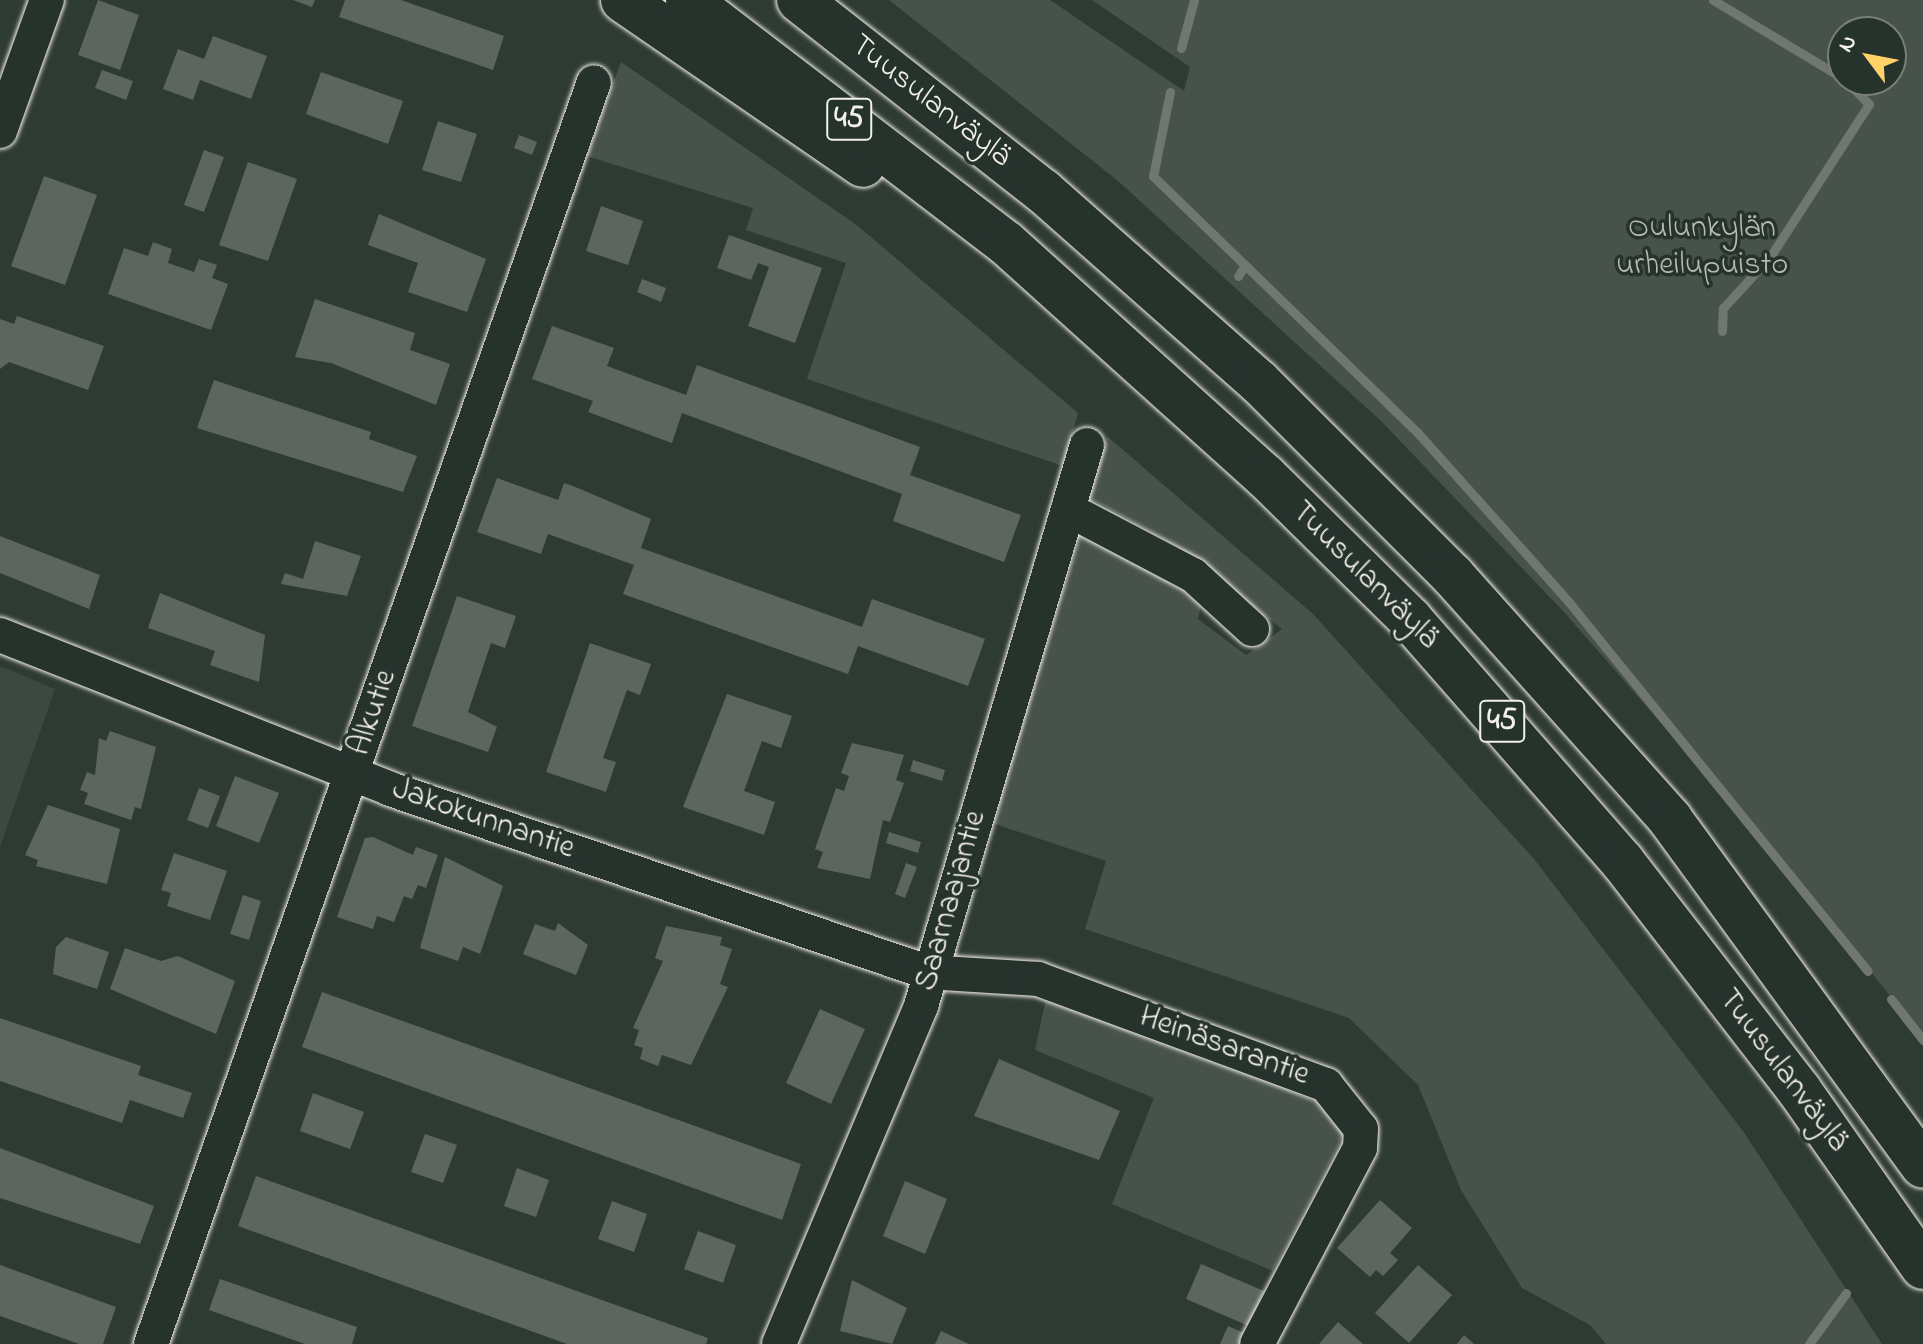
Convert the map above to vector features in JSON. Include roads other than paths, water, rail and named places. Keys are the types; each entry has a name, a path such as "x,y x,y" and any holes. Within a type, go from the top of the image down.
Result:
{"highway":[{"path":"623,0 866,167 1006,243"},
{"name":"Tuusulanväylä","path":"688,0 1006,243 1265,476 1518,740 1708,971 1923,1267"},
{"name":"Tuusulanväylä","path":"799,0 1067,212 1259,382 1453,576 1670,819 1923,1166"}],"street":[{"path":"0,131 47,0"},
{"name":"Alkutie","path":"151,1344 594,82"},
{"name":"Saarnaajantie","path":"779,1344 921,1006 927,972 1087,445"},
{"path":"1069,510 1193,575 1252,629"},
{"name":"Jakokunnantie","path":"0,635 353,774 927,972"},
{"name":"Heinäsarantie","path":"927,972 1038,979 1283,1064 1326,1085 1347,1108 1361,1129 1360,1148 1257,1344"}],"waterway":[{"path":"1181,48 1194,0"},
{"path":"1713,0 1827,68"},
{"path":"1170,92 1153,176 1245,265 1238,276"},
{"path":"1722,331 1723,308 1770,257 1869,104 1861,96"},
{"path":"1245,265 1417,432 1568,601 1868,971"},
{"path":"1891,999 1923,1040"},
{"path":"1809,1344 1846,1293"}],"park label":[{"name":"Oulunkylän urheilupuisto","path":"1702,248"}]}
